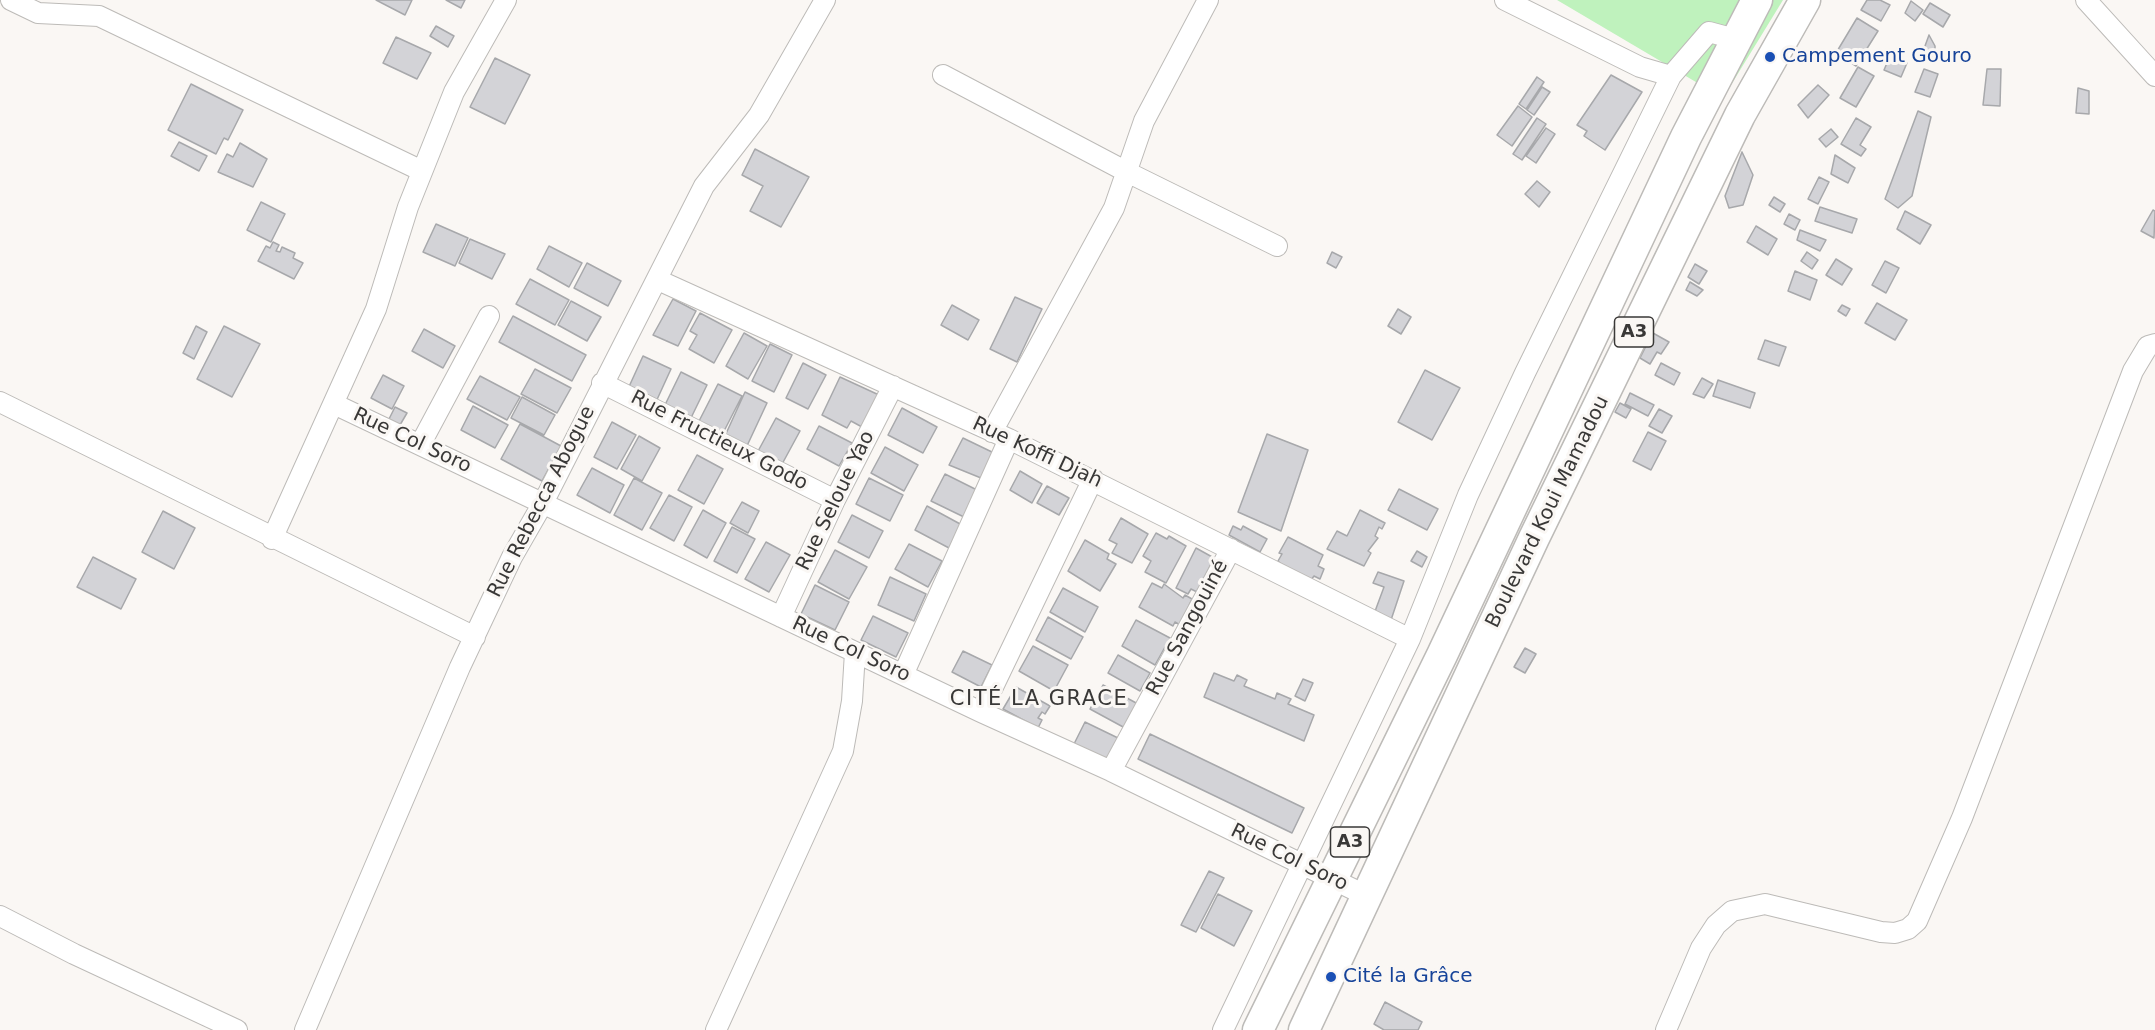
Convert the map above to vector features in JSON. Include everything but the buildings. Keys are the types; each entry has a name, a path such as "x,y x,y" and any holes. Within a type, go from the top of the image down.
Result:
{"main road":[{"name":"Boulevard Koui Mamadou","path":"1258,1030 1442,655 1624,266 1735,39 1757,0"},
{"name":"Boulevard Koui Mamadou","path":"1304,1030 1533,538 1756,85 1805,0"}],"street":[{"path":"11,0 38,13 99,16 422,171"},
{"path":"272,539 376,309 408,207 454,92 506,0"},
{"name":"Rue Rebecca Abogue","path":"305,1030 475,637 512,557 543,503 704,186 759,115 825,0"},
{"path":"903,675 1001,435 1114,208 1144,121 1208,0"},
{"path":"1505,0 1640,67 1671,76"},
{"path":"2086,0 2155,76"},
{"path":"1223,1030 1300,864 1410,639 1473,485 1671,76 1709,32 1735,39"},
{"path":"943,75 1127,172 1277,246"},
{"name":"Rue Koffi Djah","path":"658,280 1001,435 1410,639"},
{"path":"420,445 489,316"},
{"path":"1666,1030 1701,948 1716,925 1732,911 1765,904 1881,932 1896,933 1908,929 1917,921 1962,818 2133,371 2148,346 2155,344"},
{"name":"Rue Fructieux Godo","path":"602,383 835,500"},
{"name":"Rue Seloue Yao","path":"782,617 835,500 893,386"},
{"path":"0,402 272,539 475,637"},
{"name":"Rue Col Soro","path":"334,404 981,712 1111,771 1367,896"},
{"path":"981,712 1093,479"},
{"name":"Rue Sangouiné","path":"1111,771 1231,549"},
{"path":"716,1030 843,752 852,701 855,652"},
{"path":"0,916 237,1030"}],"green space":[{"path":"1557,0 1783,0 1723,98"}],"place":[{"name":"Campement Gouro","path":"1770,57"},
{"name":"Cité la Grâce","path":"1331,977"}],"district":[{"name":"CITÉ LA GRACE","path":"1039,700"}]}
